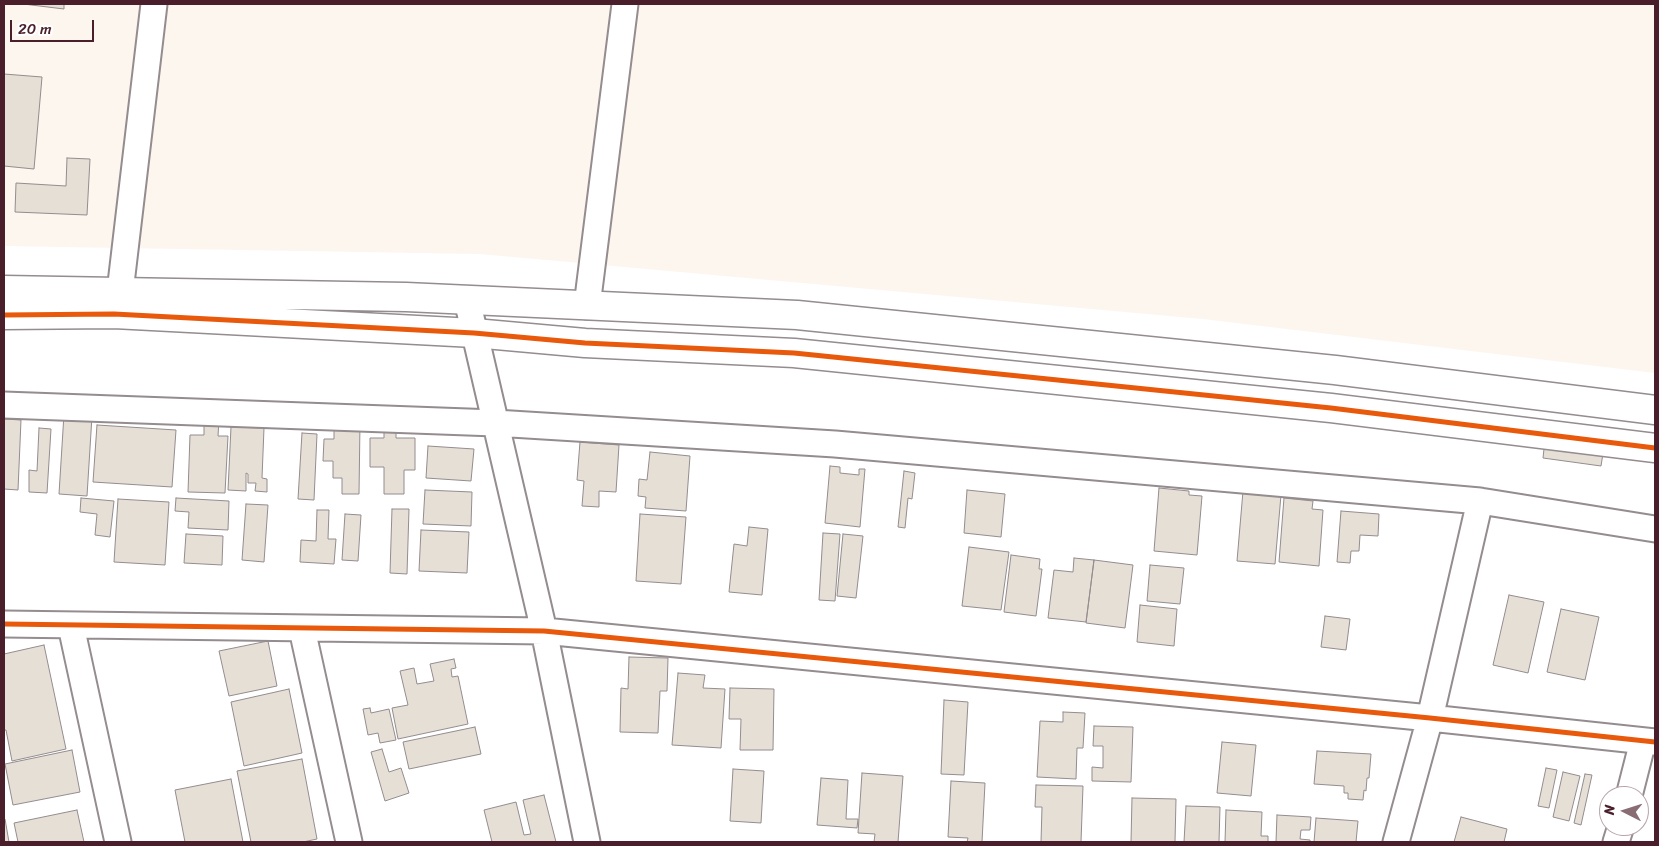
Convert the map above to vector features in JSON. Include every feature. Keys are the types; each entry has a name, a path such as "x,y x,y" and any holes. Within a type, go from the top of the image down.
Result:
{"street":[{"path":"120,292 154,4"},
{"path":"587,306 625,4"},
{"path":"4,290 396,297 797,315 1335,370 1655,410"},
{"path":"467,300 544,631 587,842"},
{"path":"4,315 114,314 474,334 586,343 794,353 1330,408 1655,448"},
{"path":"4,405 495,423 835,444 1480,501 1655,529"},
{"path":"1396,842 1430,718 1480,501"},
{"path":"4,624 544,631 1430,718 1649,742 1633,786"},
{"path":"71,626 118,842"},
{"path":"302,629 349,842"}],"shaded area":[{"path":"4,4 1655,4 1655,373 1203,319 480,254 4,246"}],"building":[{"path":"23,4 64,4 64,9"},
{"path":"4,74 42,77 34,169 4,166"},
{"path":"67,158 90,159 87,215 15,212 16,183 66,186"},
{"path":"64,414 92,416 87,496 59,494"},
{"path":"4,419 21,420 18,490 4,489"},
{"path":"204,419 219,419 218,436 228,436 225,493 188,492 190,435 204,435"},
{"path":"334,423 360,423 359,494 342,494 342,478 333,478 333,461 323,461 324,439 334,439"},
{"path":"97,425 176,430 172,487 93,482"},
{"path":"231,427 264,428 262,478 267,479 267,492 255,491 256,483 248,483 248,474 246,473 246,491 228,490"},
{"path":"384,427 396,428 396,438 415,438 415,470 404,470 404,494 384,494 384,467 370,467 370,438 384,438"},
{"path":"39,428 51,429 47,493 29,492 29,470 37,471"},
{"path":"302,433 317,434 314,500 298,499"},
{"path":"1545,440 1604,447 1601,466 1543,458"},
{"path":"580,442 619,445 616,492 599,491 599,507 582,506 584,481 577,480"},
{"path":"428,446 474,449 471,481 426,478"},
{"path":"650,452 690,456 686,511 645,508 646,497 638,496 639,479 647,480"},
{"path":"830,466 840,467 840,473 859,475 859,469 865,469 860,527 825,523"},
{"path":"904,471 915,473 912,499 908,498 905,528 898,527"},
{"path":"1159,488 1189,491 1189,495 1202,496 1197,555 1154,551"},
{"path":"425,490 472,492 471,526 423,524"},
{"path":"967,490 1005,494 1001,537 964,533"},
{"path":"1243,491 1281,495 1275,564 1237,561"},
{"path":"81,498 114,501 110,537 95,535 97,514 80,512"},
{"path":"176,498 229,501 228,530 188,528 189,512 175,511"},
{"path":"1284,498 1313,501 1312,509 1323,510 1319,566 1279,562"},
{"path":"118,499 169,502 165,565 114,562"},
{"path":"246,504 268,505 264,562 242,560"},
{"path":"392,509 409,509 407,574 390,573"},
{"path":"317,510 329,510 328,539 336,539 334,564 300,562 301,540 316,541"},
{"path":"1341,511 1379,514 1378,536 1360,535 1359,551 1351,551 1350,563 1337,562"},
{"path":"345,514 361,515 358,561 342,560"},
{"path":"640,514 686,517 681,584 636,581"},
{"path":"749,527 768,529 762,595 729,592 734,544 747,546"},
{"path":"421,530 469,532 467,573 419,571"},
{"path":"823,533 840,534 835,601 819,600"},
{"path":"186,534 223,536 222,565 184,563"},
{"path":"843,534 863,536 856,598 837,596"},
{"path":"969,547 1009,552 1001,610 962,606"},
{"path":"1011,555 1040,559 1039,569 1042,569 1036,616 1004,612"},
{"path":"1074,558 1094,560 1086,622 1048,618 1054,570 1073,572"},
{"path":"1094,560 1133,565 1125,628 1086,623"},
{"path":"1150,565 1184,568 1180,604 1147,601"},
{"path":"1509,595 1544,602 1528,673 1493,665"},
{"path":"1140,605 1177,609 1174,646 1137,642"},
{"path":"1561,609 1599,617 1585,680 1547,672"},
{"path":"1325,616 1350,619 1346,650 1321,647"},
{"path":"268,641 277,686 229,696 219,651"},
{"path":"44,645 66,749 12,761 6,730 4,730 4,654"},
{"path":"629,657 668,658 667,691 660,691 658,733 620,732 621,688 628,689"},
{"path":"454,659 456,668 451,669 452,677 458,676 468,724 398,739 392,708 408,705 400,671 414,668 417,684 434,681 430,664"},
{"path":"678,673 705,675 703,688 725,689 721,748 672,745"},
{"path":"730,688 774,689 773,750 740,750 741,719 729,719"},
{"path":"289,689 302,753 244,766 231,702"},
{"path":"944,700 968,702 964,775 941,774"},
{"path":"370,708 371,713 389,709 396,740 380,743 378,733 368,735 363,709"},
{"path":"1063,712 1085,713 1083,748 1077,748 1076,779 1037,777 1040,721 1063,722"},
{"path":"1094,726 1133,727 1131,782 1092,781 1092,767 1103,768 1103,746 1093,746"},
{"path":"475,727 481,754 409,769 403,742"},
{"path":"1222,742 1256,745 1251,796 1217,793"},
{"path":"382,749 389,772 401,768 409,793 385,801 371,752"},
{"path":"72,750 80,792 13,805 5,764"},
{"path":"1317,751 1371,754 1369,778 1367,778 1363,800 1348,799 1348,793 1344,793 1344,786 1314,784"},
{"path":"302,759 317,839 303,842 251,842 237,771"},
{"path":"1546,768 1557,770 1549,808 1538,806"},
{"path":"733,769 764,771 761,823 730,821"},
{"path":"1563,772 1580,776 1569,821 1553,817"},
{"path":"862,773 903,776 898,842 874,842 875,834 858,833"},
{"path":"1585,774 1592,775 1581,825 1574,823"},
{"path":"821,778 848,780 846,819 858,819 857,828 817,825"},
{"path":"231,779 243,842 185,842 175,790"},
{"path":"951,781 985,783 982,842 967,842 968,838 948,837"},
{"path":"1036,785 1083,786 1081,842 1041,842 1042,807 1035,807"},
{"path":"544,795 556,842 492,842 484,810 516,802 524,835 531,834 523,800"},
{"path":"1132,798 1176,799 1175,842 1131,842"},
{"path":"1186,806 1220,807 1219,842 1184,842"},
{"path":"77,810 84,842 18,842 14,823"},
{"path":"1226,810 1262,812 1261,836 1268,836 1268,842 1225,842"},
{"path":"1277,815 1311,817 1310,830 1301,830 1300,839 1310,840 1310,842 1276,842"},
{"path":"1461,817 1507,829 1504,842 1454,842"},
{"path":"1316,818 1358,821 1356,842 1314,842"},
{"path":"5,819 9,842 4,842"}],"cycle path":[{"path":"4,315 114,314 474,333 585,343 794,353 1331,408 1655,448"},
{"path":"4,624 544,631 1430,718 1655,742"}]}
